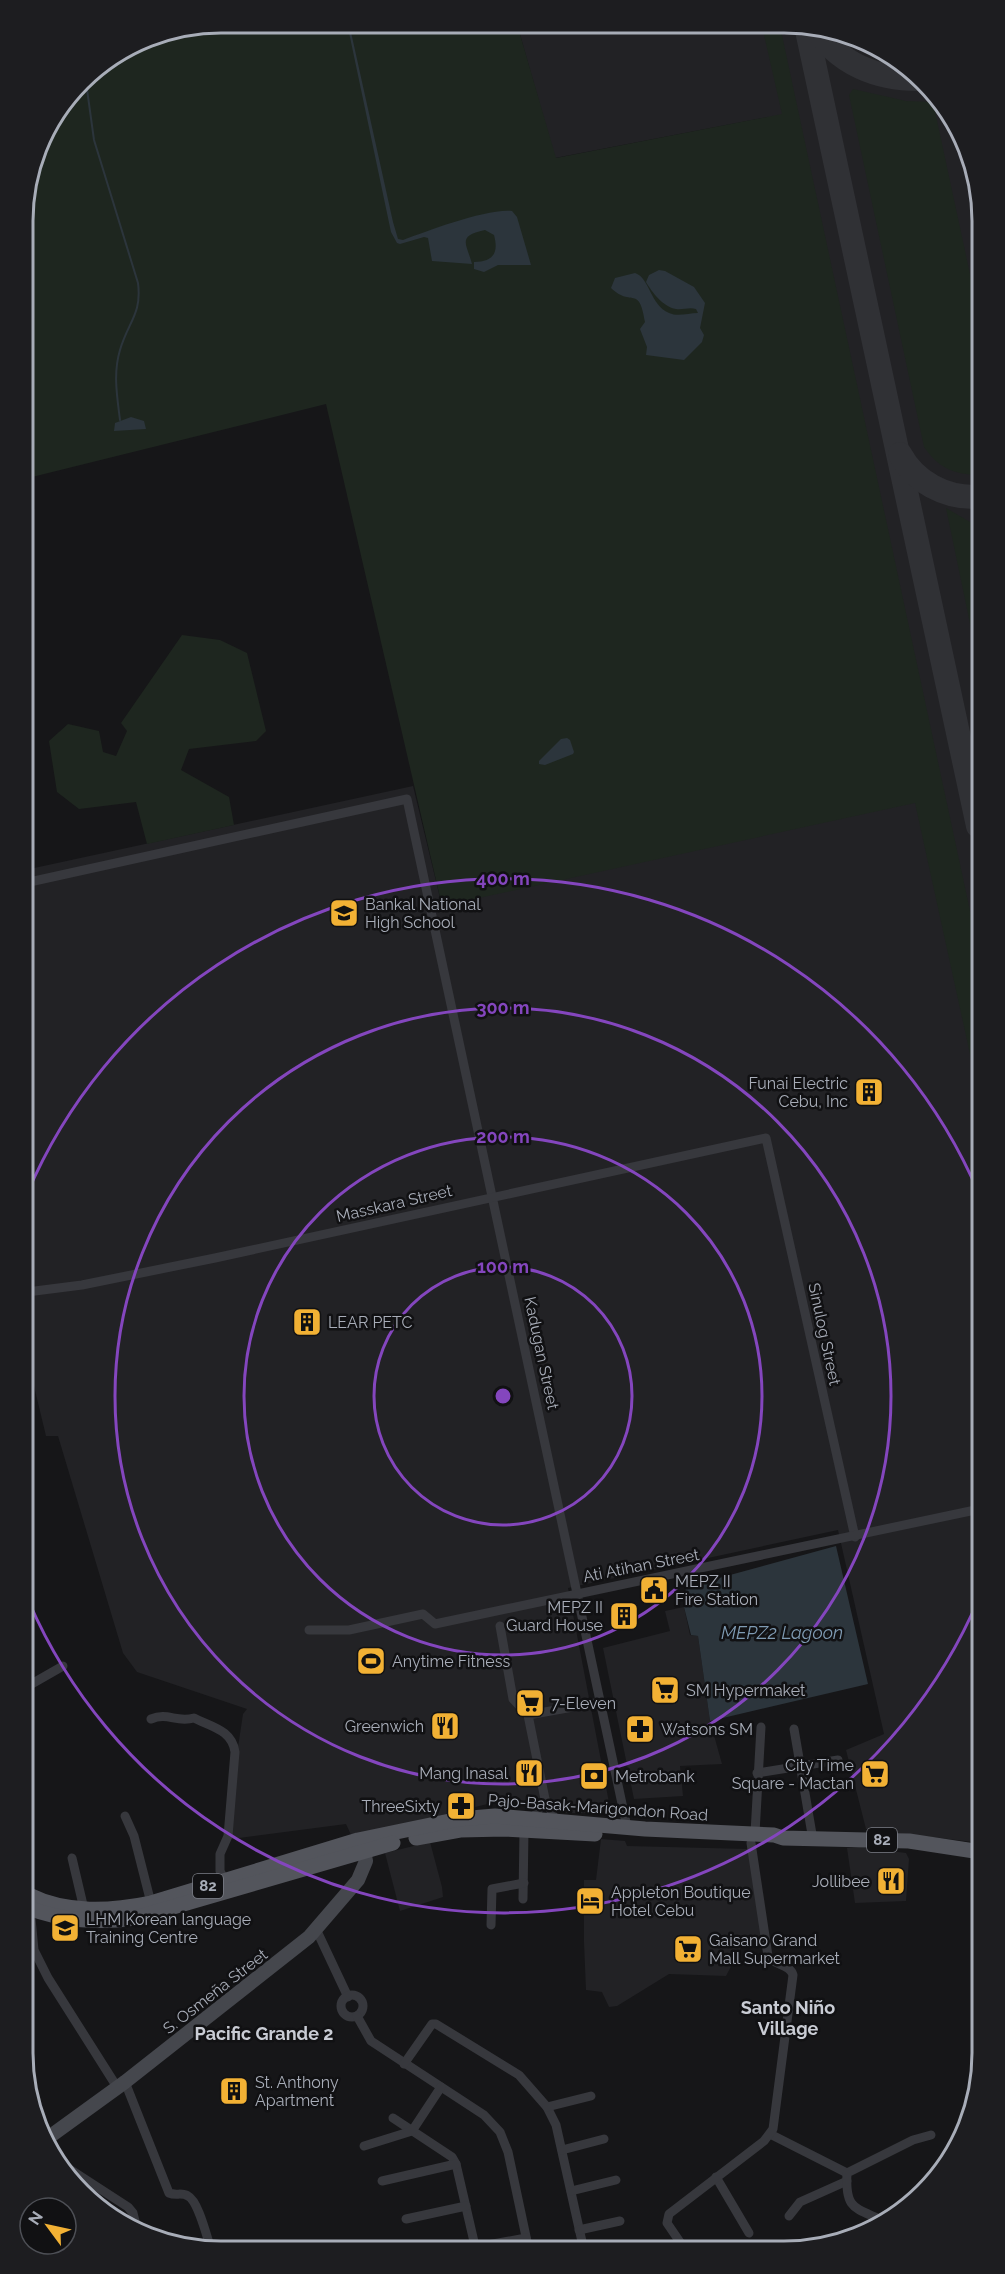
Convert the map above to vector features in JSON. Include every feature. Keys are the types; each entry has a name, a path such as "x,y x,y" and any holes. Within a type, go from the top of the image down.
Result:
{"main road":[{"name":"Pajo-Basak-Marigondon Road","path":"33,1904 54,1904 84,1909 115,1909 151,1903 459,1819 495,1816 529,1825 753,1838 774,1835 783,1838 813,1840 909,1841 972,1851"},
{"name":"Pajo-Basak-Marigondon Road","path":"529,1825 556,1821 753,1838"},
{"name":"Pajo-Basak-Marigondon Road","path":"33,1905 85,1920 106,1922 135,1918 166,1911 363,1845"}],"street":[{"name":"Kadugan Street","path":"33,881 407,799 627,1827"},
{"name":"Masskara Street","path":"33,1291 82,1285 208,1259 766,1138"},
{"name":"Sinulog Street","path":"766,1138 855,1537"},
{"name":"Ati Atihan Street","path":"309,1630 349,1630 423,1614 435,1624 578,1592 855,1537 972,1511"},
{"path":"500,1626 513,1698 528,1715 545,1799 556,1821"},
{"path":"33,1683 63,1666"},
{"path":"528,1715 602,1702"},
{"path":"151,1719 161,1715 184,1721 194,1718 228,1735 233,1742 235,1752 228,1836 220,1854 220,1871 225,1881"},
{"path":"679,2241 667,2223 666,2217 770,2134 773,2129 793,1975 790,1969 771,1961 768,1956 753,1838 761,1727"},
{"path":"794,1729 813,1840"},
{"path":"757,1773 838,1760"},
{"path":"523,1899 529,1825 545,1799"},
{"path":"125,1816 134,1836 151,1903"},
{"name":"S. Osmeña Street","path":"52,2135 313,1933 358,1880 366,1861 363,1845"},
{"path":"72,1858 84,1909"},
{"path":"491,1925 492,1889 524,1883"},
{"path":"313,1933 335,1969 348,1997"},
{"path":"33,1941 34,1950 48,1978 121,2084 169,2193 190,2196 196,2204 208,2241"},
{"path":"355,1996 361,2000 362,2011 357,2016 350,2017 342,2011 342,2004 348,1997 355,1996"},
{"path":"357,2016 371,2041 484,2115 500,2132 508,2152 527,2241"},
{"path":"404,2064 428,2027 436,2024 519,2075 547,2107 556,2125 582,2241"},
{"path":"364,2146 412,2131 441,2087"},
{"path":"547,2107 591,2096"},
{"path":"393,2118 452,2157 456,2164 473,2241"},
{"path":"770,2134 847,2177"},
{"path":"789,2216 800,2202 913,2140 931,2135"},
{"path":"562,2150 604,2139"},
{"path":"382,2181 456,2164"},
{"path":"78,2175 128,2207 135,2220"},
{"path":"716,2177 749,2233"},
{"path":"847,2177 847,2197 852,2205 876,2217"},
{"path":"571,2191 616,2180"},
{"path":"405,2219 466,2206"},
{"path":"579,2230 620,2221"}],"shaded area":[{"path":"221,33 520,33 556,158 782,114 764,33 782,33 972,920 972,1063 915,803 442,906 326,404 33,477 33,209 37,184 47,149 58,127 72,106 97,80 127,58 149,47 172,39 196,35"},
{"path":"520,33 796,33 845,43 867,52 899,72 933,106 958,149 966,172 972,221 972,1842 866,1829 846,1750 884,1734 838,1530 568,1588 611,1813 567,1813 512,1798 352,1837 346,1824 224,1840 243,1714 247,1709 137,1672 123,1653 58,1436 46,1436 33,1382 33,868 413,786 442,906 768,117 555,158"},
{"path":"853,89 906,101 929,102 934,108 972,283 972,474 946,468 935,460 924,447 849,95"},
{"path":"946,508 972,523 972,633"},
{"path":"182,635 220,640 247,653 266,731 256,741 189,749 181,770 229,797 234,825 147,844 136,802 79,809 57,792 49,741 68,724 99,731 103,752 116,756 127,731 121,723"},
{"name":"SM Hypermaket","path":"684,1607 690,1635 698,1636 710,1721 722,1764 680,1766 683,1796 634,1799 603,1648 670,1631 665,1611"},
{"path":"601,1839 625,1841 627,1846 748,1849 764,1938 742,1945 726,1976 669,1974 617,2006 609,2007 602,1992 586,1990 584,1880 596,1880"},
{"path":"430,1842 443,1897 400,1911 385,1853"},
{"path":"860,1847 906,1853 909,1859 906,1901 855,1903 847,1848"}],"water":[{"path":"349,33 351,33 398,239 403,240 473,216 512,211 517,217 531,265 498,265 484,272 474,269 474,262 490,258 495,251 494,235 485,230 476,232 467,238 466,246 472,264 432,261 428,238 424,237 400,244 391,232"},
{"path":"659,270 694,287 705,303 700,328 704,335 702,342 684,360 646,355 647,347 640,329 645,322 640,303 634,298 618,294 611,288 615,278 635,273 644,280 658,304 669,313 676,315 698,313 693,308 671,308 658,298 646,282 649,275"},
{"path":"131,417 144,421 146,429 114,431 115,423"},
{"path":"561,739 570,740 573,754 545,765 539,764 539,761"},
{"name":"MEPZ2 Lagoon","path":"836,1546 868,1684 710,1721 698,1636 691,1635 684,1607 686,1587"}],"waterway":[{"path":"87,90 94,140 138,283 138,303 118,359 116,385 120,420"}],"taxiway":[{"path":"808,35 972,798"},
{"path":"823,37 847,60 860,67 875,73 907,79"},
{"path":"900,454 914,473 932,486 954,495 972,497"}],"place":[{"name":"Bankal National High School","path":"344,913"},
{"name":"Funai Electric Cebu, Inc","path":"869,1092"},
{"name":"LEAR PETC","path":"307,1322"},
{"name":"MEPZ II Fire Station","path":"654,1590"},
{"name":"MEPZ II Guard House","path":"624,1616"},
{"name":"Anytime Fitness","path":"371,1661"},
{"name":"SM Hypermaket","path":"665,1690"},
{"name":"7-Eleven","path":"530,1703"},
{"name":"Greenwich","path":"445,1726"},
{"name":"Watsons SM","path":"640,1729"},
{"name":"Mang Inasal","path":"529,1773"},
{"name":"City Time Square - Mactan","path":"875,1774"},
{"name":"Metrobank","path":"594,1776"},
{"name":"ThreeSixty","path":"461,1806"},
{"name":"Jollibee","path":"891,1881"},
{"name":"Appleton Boutique Hotel Cebu","path":"590,1901"},
{"name":"LHM Korean language Training Centre","path":"65,1928"},
{"name":"Gaisano Grand Mall Supermarket","path":"688,1949"},
{"name":"St. Anthony Apartment","path":"234,2091"}],"district":[{"name":"Santo Niño Village","path":"788,2018"},
{"name":"Pacific Grande 2","path":"264,2034"}]}
